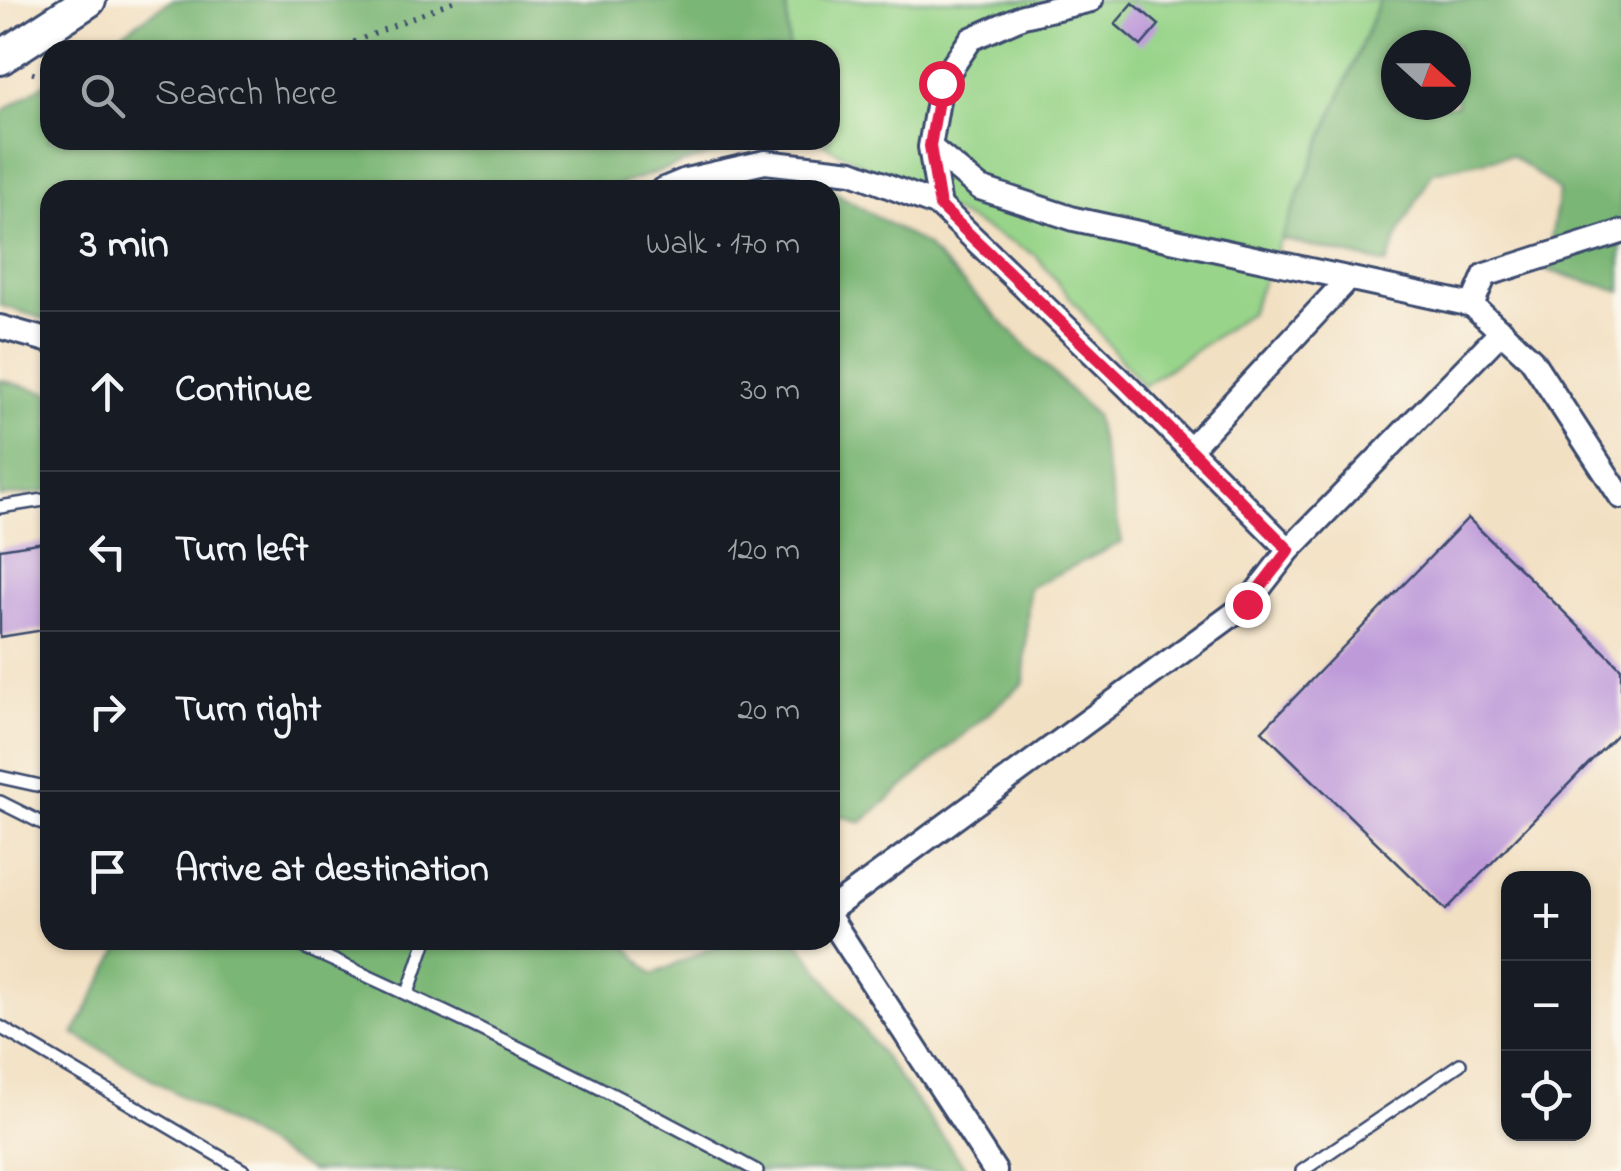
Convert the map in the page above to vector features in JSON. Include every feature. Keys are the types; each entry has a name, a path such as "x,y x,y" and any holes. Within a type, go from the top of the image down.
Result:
{"street":[{"path":"0,58 90,0"},
{"path":"940,206 930,146 941,83 972,39 1023,16 1091,0"},
{"path":"930,146 980,188 1074,219 1472,305 1531,359 1621,498"},
{"path":"686,180 764,162 852,172 940,206 1190,448 1289,550"},
{"path":"1472,305 1485,275 1621,232"},
{"path":"1190,448 1348,279"},
{"path":"0,327 40,338"},
{"path":"840,903 1247,604 1289,550 1502,331"},
{"path":"840,933 994,1171"}],"lane":[{"path":"0,507 40,501"},
{"path":"0,777 40,786"},
{"path":"0,802 40,822"},
{"path":"311,950 408,993 660,1118 757,1171"},
{"path":"408,993 423,950"},
{"path":"0,1027 244,1171"},
{"path":"1302,1171 1460,1064"}],"path":[{"path":"358,40 456,0"}],"green space":[{"path":"172,0 786,0 788,40 111,40"},
{"path":"786,0 1380,0 1250,313 1143,386 1035,255 835,150 840,150 840,40 788,40"},
{"path":"1380,0 1621,0 1621,291 1546,270 1559,191 1511,155 1433,172 1400,231 1387,264 1281,239"},
{"path":"40,87 40,150 725,150 633,180 40,180 40,318 0,305 0,113"},
{"path":"840,195 925,245 1095,415 1122,542 1029,588 1024,683 862,822 840,816"},
{"path":"0,380 40,390 40,492 0,497"},
{"path":"119,950 631,950 652,975 707,950 804,950 968,1171 311,1171 74,1034"}],"building":[{"path":"1133,3 1159,25 1141,46 1115,24"},
{"path":"1468,518 1621,668 1621,730 1446,910 1262,731"},
{"path":"40,543 40,631 0,637 0,549"}],"route":[{"path":"941,83 930,146 940,206 1127,386 1289,550 1247,604"}]}
